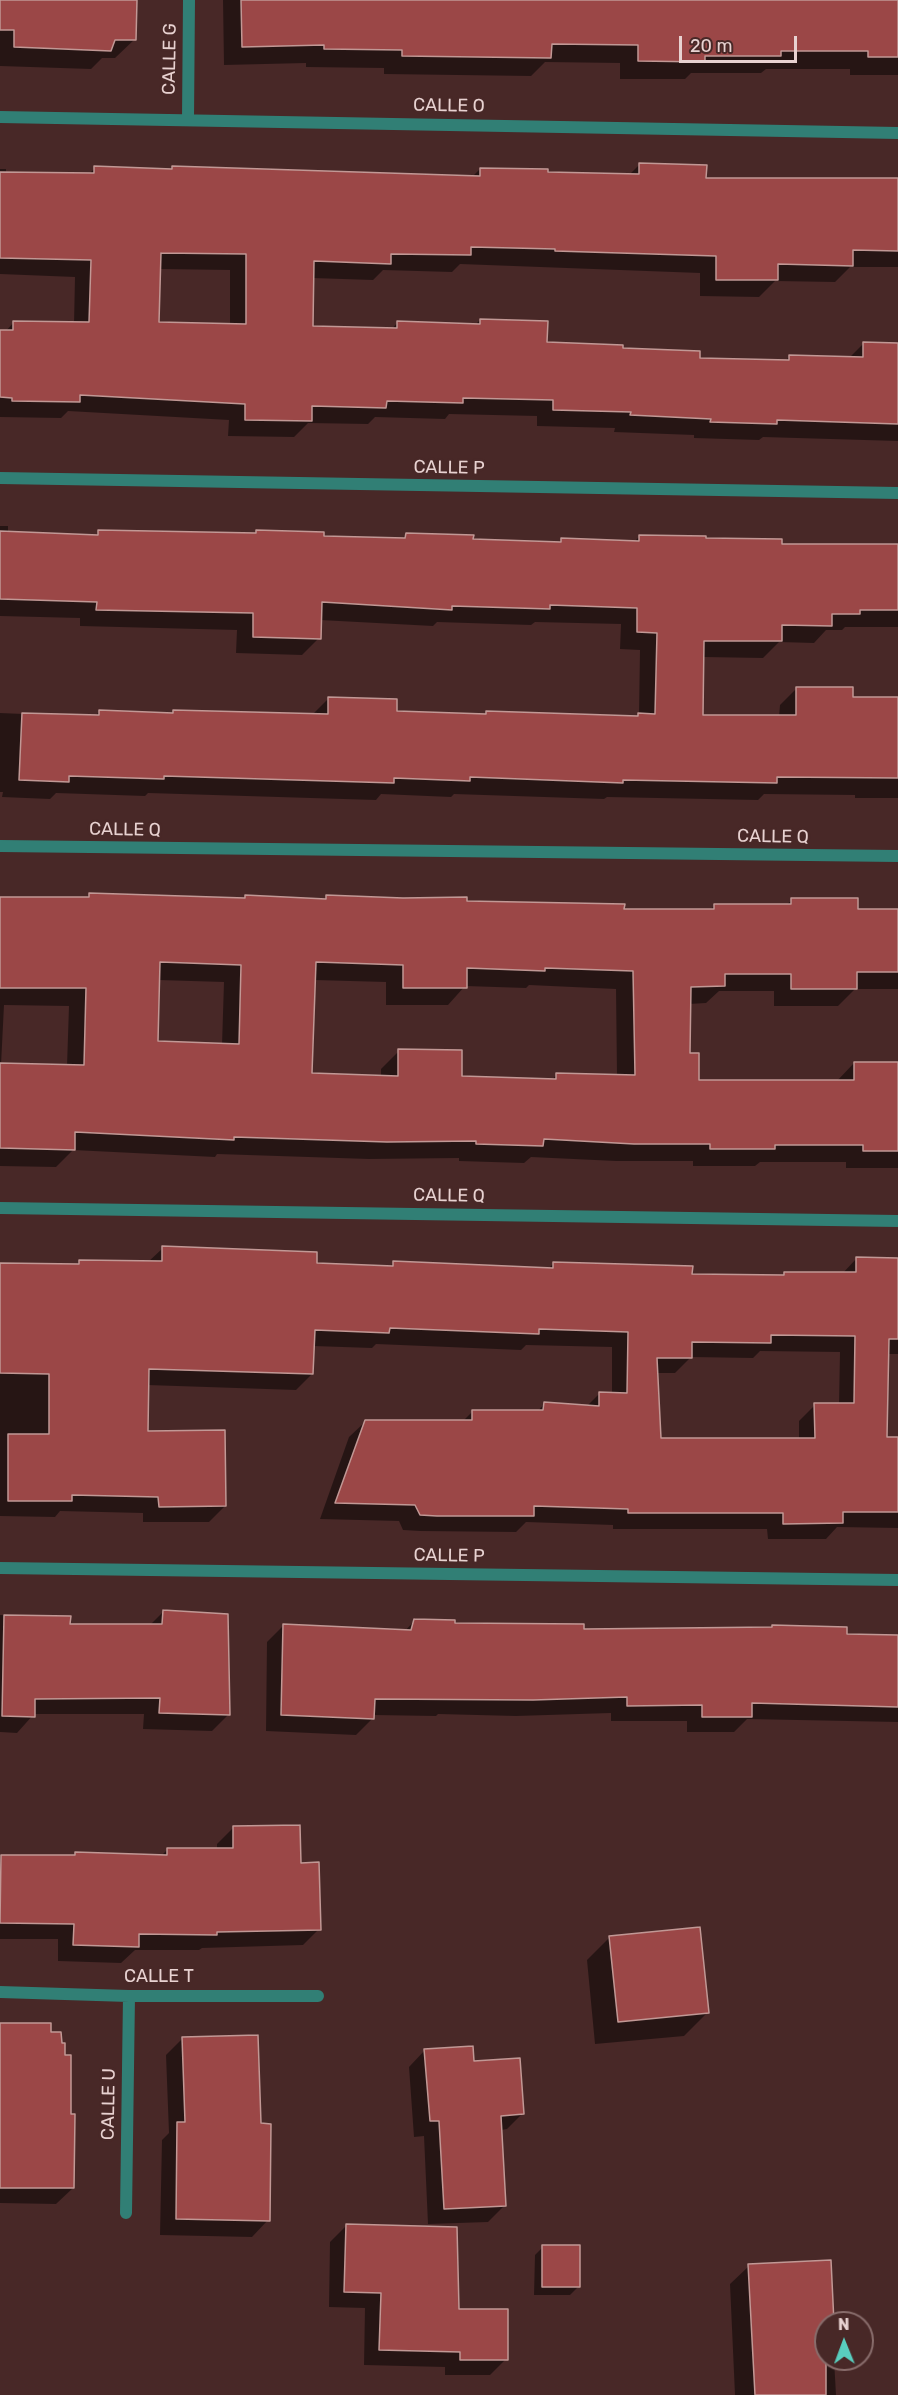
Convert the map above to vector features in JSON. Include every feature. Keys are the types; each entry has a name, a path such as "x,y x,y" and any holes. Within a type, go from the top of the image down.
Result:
{"street":[{"name":"CALLE G","path":"188,119 189,0"},
{"name":"CALLE O","path":"0,117 898,133"},
{"name":"CALLE P","path":"0,478 898,493"},
{"name":"CALLE Q","path":"0,846 898,856"},
{"name":"CALLE Q","path":"0,1208 898,1221"},
{"name":"CALLE P","path":"0,1568 898,1580"},
{"name":"CALLE T","path":"0,1992 129,1996 318,1996"},
{"name":"CALLE U","path":"126,2213 129,1996"}],"building":[{"path":"0,0 137,0 136,40 115,40 111,51 14,47 14,30 0,30"},
{"path":"241,0 898,0 898,57 868,57 868,51 781,51 781,56 705,56 705,62 638,61 638,45 552,44 551,58 402,56 402,50 324,49 324,45 242,47"},
{"path":"639,163 707,165 706,178 898,178 898,251 853,250 853,266 778,264 778,280 716,280 716,256 555,251 555,249 471,247 471,255 391,254 391,264 314,261 313,326 397,328 397,321 480,324 480,319 548,321 547,342 700,351 700,358 789,360 789,355 863,357 863,342 898,343 898,424 777,420 777,424 710,422 711,419 630,415 631,412 553,410 553,400 463,398 463,403 387,401 386,408 312,406 312,421 245,420 245,404 80,395 80,402 12,401 12,398 0,397 0,330 13,330 13,321 89,322 91,260 0,258 0,172 94,173 94,166 172,169 172,166 480,176 480,168 639,174","holes":["161,253 246,254 246,324 159,322"]},
{"path":"98,530 256,533 256,530 324,532 324,536 405,538 406,533 474,535 473,539 561,542 561,538 639,541 639,535 706,536 706,538 782,539 782,544 898,544 898,610 860,610 860,614 832,614 832,626 782,625 782,641 704,641 703,715 796,715 796,687 853,687 853,697 898,697 898,778 777,777 777,783 623,780 623,783 470,777 470,781 394,778 394,783 164,776 164,779 69,776 69,782 19,780 22,713 99,715 99,710 173,713 173,710 328,714 328,697 397,699 397,711 486,714 486,711 638,716 638,713 655,714 657,633 637,632 637,608 550,605 550,609 452,606 452,610 322,602 321,639 253,637 253,613 96,610 97,602 0,599 0,531 98,535"},
{"path":"89,893 245,898 245,895 326,899 326,895 403,898 467,897 467,901 625,904 624,909 714,909 714,904 791,904 791,898 858,898 858,909 898,909 898,972 857,972 857,989 791,989 791,974 725,974 725,986 691,987 690,1053 699,1053 699,1080 854,1080 854,1062 898,1062 898,1151 863,1151 863,1145 775,1145 775,1149 710,1149 710,1144 634,1144 544,1139 543,1146 476,1144 476,1141 387,1142 234,1137 234,1140 75,1132 75,1150 0,1148 0,1063 84,1065 86,988 0,988 0,897 89,897","holes":["160,962 241,965 239,1044 158,1041","316,962 403,965 403,988 467,988 467,968 633,971 635,1075 556,1073 556,1079 462,1076 462,1050 398,1049 398,1076 312,1073"]},
{"path":"162,1246 317,1252 317,1263 393,1266 393,1261 553,1268 553,1262 693,1266 692,1274 784,1275 784,1272 856,1272 856,1257 898,1258 898,1339 889,1339 887,1437 898,1437 898,1512 843,1512 843,1523 783,1524 783,1513 628,1513 628,1509 534,1506 534,1516 437,1516 420,1515 415,1505 335,1503 365,1420 472,1420 472,1410 543,1410 544,1402 599,1406 599,1392 627,1393 628,1332 539,1329 539,1334 390,1328 389,1333 315,1330 313,1374 149,1369 148,1431 225,1430 226,1506 159,1507 158,1497 72,1495 72,1501 8,1501 8,1434 49,1434 49,1374 0,1373 0,1263 79,1264 79,1260 162,1261","holes":["771,1335 855,1336 854,1403 814,1403 815,1438 661,1438 657,1358 692,1358 692,1342 771,1343"]},
{"path":"163,1610 228,1614 230,1715 159,1713 160,1698 35,1699 35,1717 2,1716 4,1615 71,1616 70,1624 162,1624"},
{"path":"414,1619 455,1620 455,1623 584,1624 584,1629 772,1627 772,1625 847,1627 847,1634 898,1635 898,1707 752,1703 752,1717 702,1717 702,1705 627,1706 627,1697 533,1700 375,1699 374,1719 281,1715 283,1624 411,1630"},
{"path":"300,1825 301,1863 319,1862 321,1930 217,1932 217,1935 139,1934 139,1947 73,1945 74,1924 0,1923 1,1855 75,1855 75,1852 167,1855 167,1848 233,1848 233,1826"},
{"path":"700,1927 709,2013 618,2022 609,1936"},
{"path":"0,2023 51,2023 51,2032 61,2032 62,2043 65,2043 65,2055 71,2055 71,2114 75,2114 74,2188 0,2188"},
{"path":"258,2035 261,2123 271,2124 270,2221 176,2219 177,2122 185,2122 182,2037"},
{"path":"473,2046 474,2061 520,2058 524,2114 501,2116 506,2206 444,2209 439,2121 430,2121 424,2049"},
{"path":"346,2224 457,2227 459,2309 508,2309 508,2360 460,2360 460,2352 379,2350 381,2293 344,2292"},
{"path":"542,2245 580,2245 580,2287 542,2287"},
{"path":"831,2260 833,2311 814,2311 814,2371 826,2371 826,2395 755,2395 748,2264"}]}
